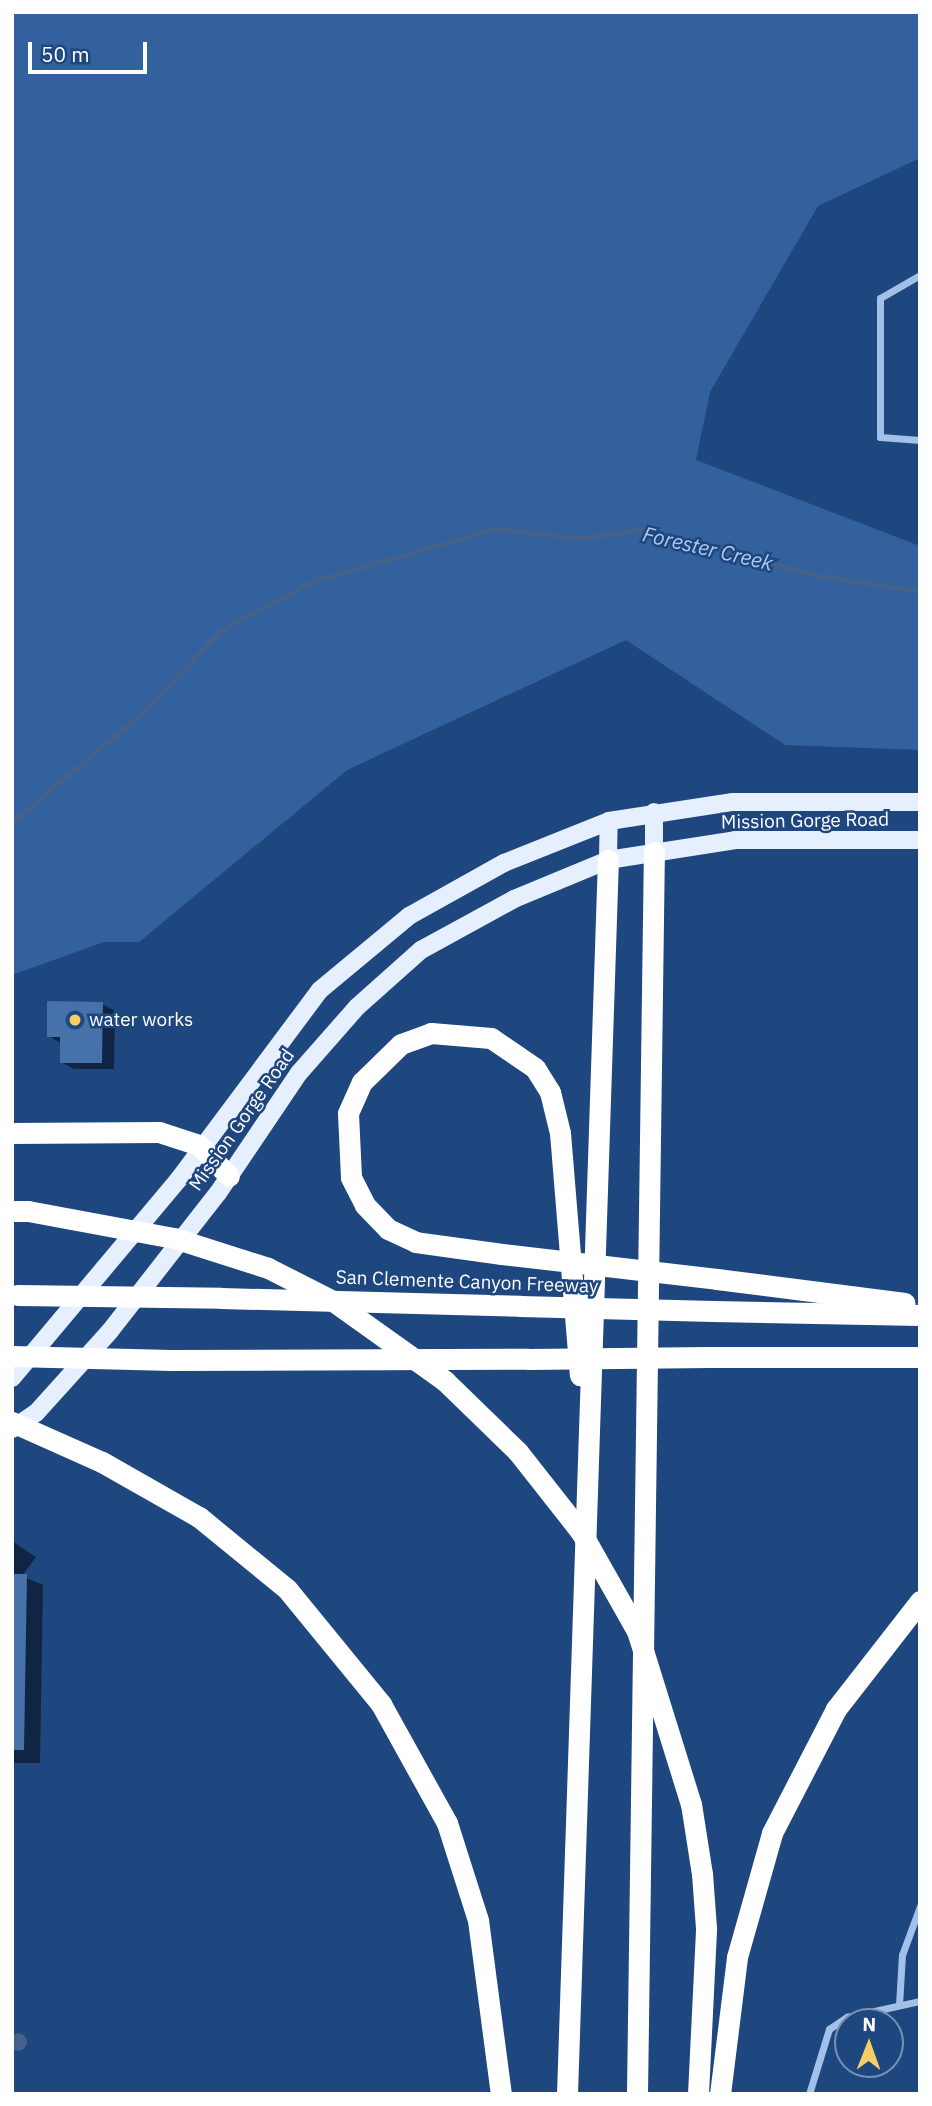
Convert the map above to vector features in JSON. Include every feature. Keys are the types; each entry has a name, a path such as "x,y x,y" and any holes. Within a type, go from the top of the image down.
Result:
{"highway":[{"path":"637,2094 654,852"},
{"path":"567,2094 590,1493 608,860"},
{"path":"590,1493 560,1133 550,1092 535,1068 491,1038 431,1033 401,1044 362,1082 348,1113 345,1144 356,1186 388,1229 416,1242 502,1254 717,1279 920,1305"},
{"path":"12,1133 159,1132 199,1145 229,1176"},
{"path":"20,1211 174,1238 268,1268 333,1301 445,1381 517,1451 581,1532 637,1631 691,1804 706,1927 698,2094"},
{"name":"San Clemente Canyon Freeway","path":"15,1295 920,1315"},
{"path":"12,1356 171,1360 920,1357"},
{"path":"12,1422 103,1462 199,1517 287,1589 381,1704 447,1823 478,1920 501,2094"},
{"path":"720,2094 737,1957 772,1833 835,1709 920,1601"}],"main road":[{"name":"Mission Gorge Road","path":"12,1378 71,1314 320,990 409,916 504,863 609,821 732,802 920,802"},
{"path":"654,812 654,852"},
{"path":"608,860 609,821"},
{"name":"Mission Gorge Road","path":"12,1429 102,1340 229,1176 299,1073 357,1007 421,950 514,899 608,860 735,840 920,841"}],"street":[{"path":"920,275 880,298 880,437 920,440"},
{"path":"899,2005 902,1955 920,1906"},
{"path":"809,2094 829,2029 847,2017 920,2001"}],"shaded area":[{"path":"12,12 920,12 920,158 818,206 710,392 696,460 920,546 920,750 785,745 626,640 347,770 139,942 104,942 12,975"},
{"path":"18,2033 24,2036 27,2042 24,2048 18,2051 12,2048 9,2042 12,2036"}],"building":[{"name":"water works","path":"47,1001 103,1002 102,1063 60,1063 60,1037 47,1037"},
{"path":"12,1574 27,1574 24,1750 12,1750"}],"waterway":[{"name":"Forester Creek","path":"12,822 143,712 221,630 314,581 494,529 581,538 644,529 819,576 920,591"}],"place":[{"name":"water works","path":"75,1020"}]}
